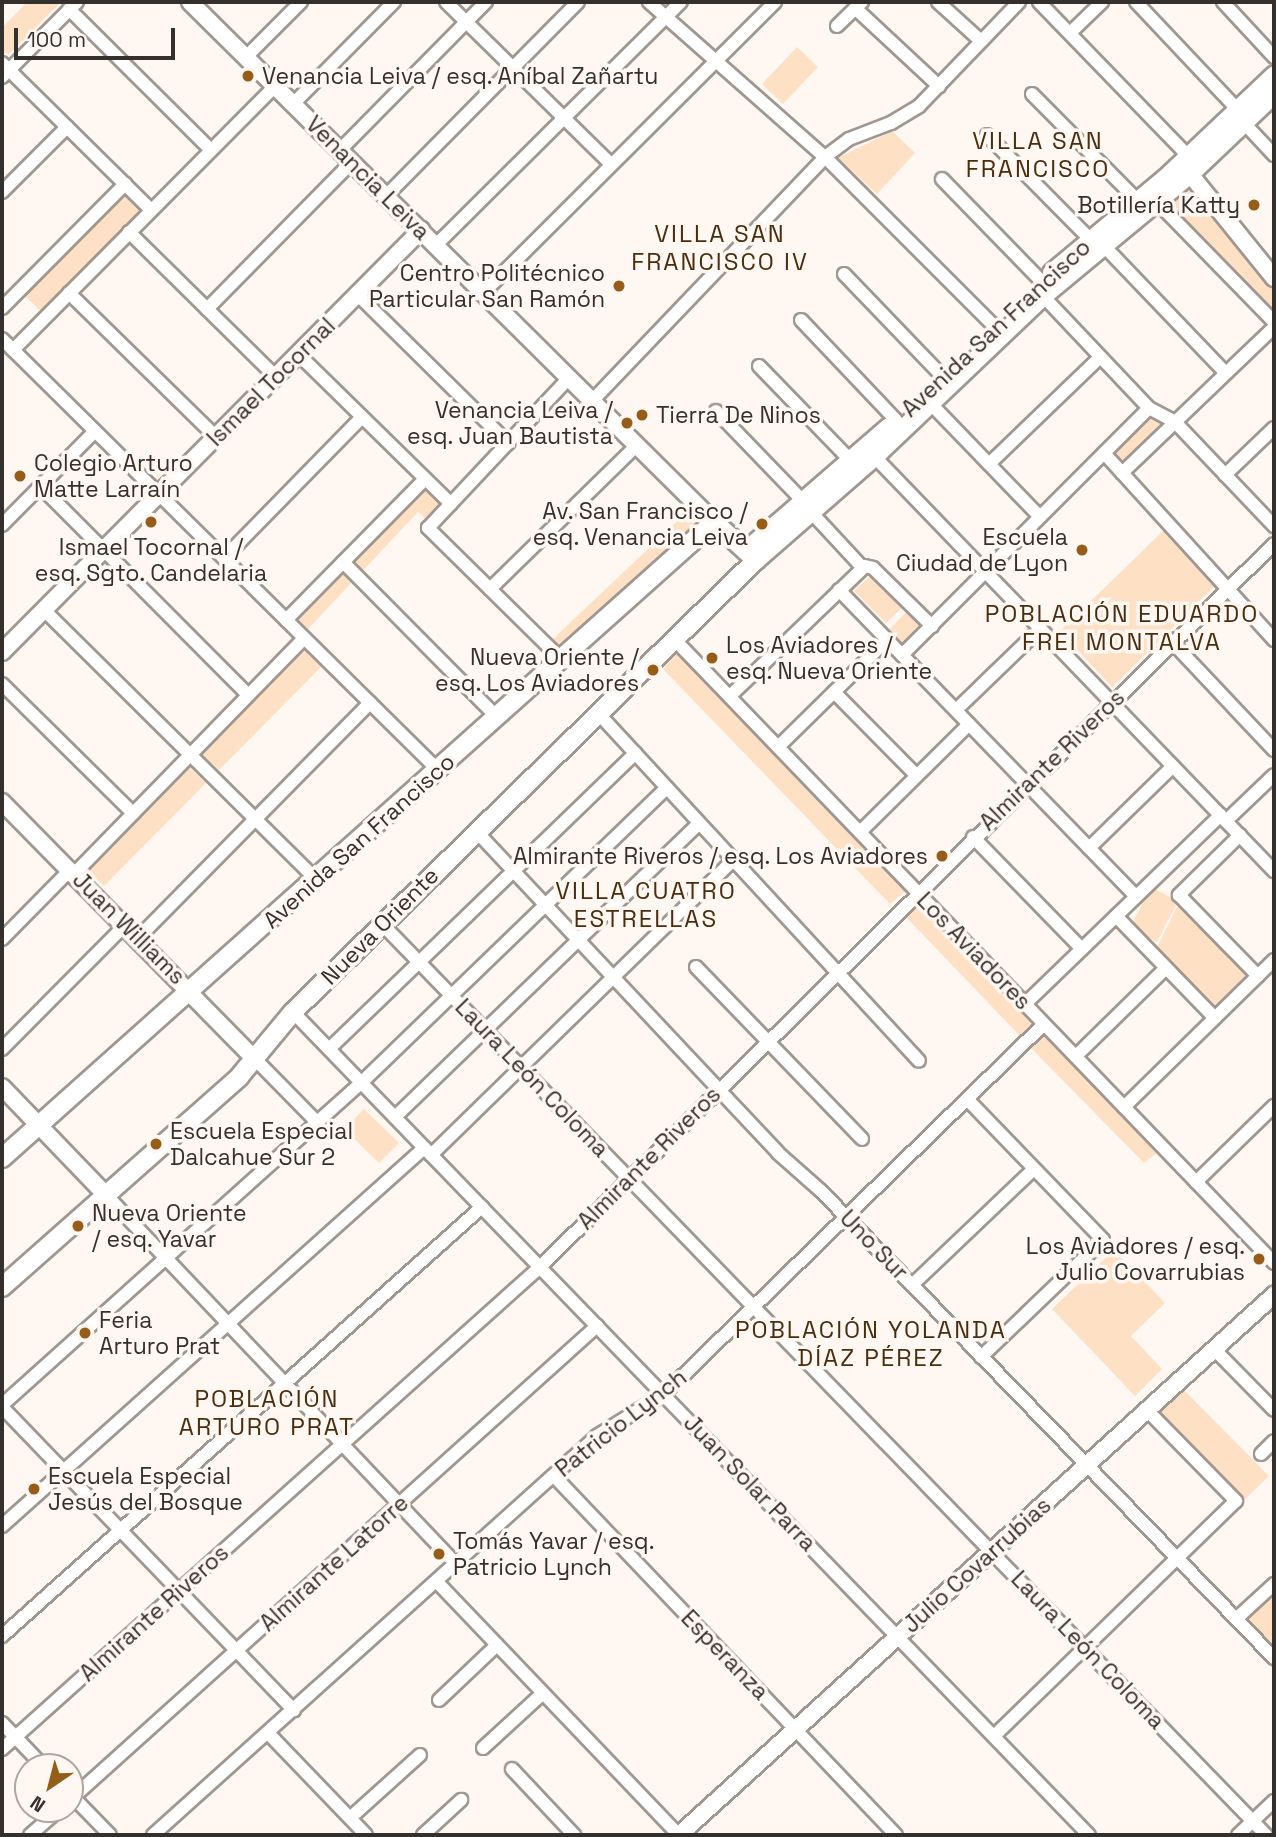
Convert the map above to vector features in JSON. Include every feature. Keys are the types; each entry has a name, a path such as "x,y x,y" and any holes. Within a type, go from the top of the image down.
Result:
{"main road":[{"name":"Avenida San Francisco","path":"808,507 851,461 870,452 896,420 942,376 1098,243 1157,202 1190,165 1241,117 1274,76"},
{"name":"Avenida San Francisco","path":"1241,117 1274,94"},
{"name":"Avenida San Francisco","path":"1098,243 1138,201 1190,165"},
{"name":"Avenida San Francisco","path":"751,555 930,403 998,330"},
{"name":"Avenida San Francisco","path":"2,1158 714,522"},
{"name":"Venancia Leiva","path":"714,522 751,555"},
{"name":"Nueva Oriente","path":"2,1287 239,1077 293,1012 674,639 751,555"}],"street":[{"name":"Venancia Leiva","path":"190,2 714,522"},
{"path":"246,57 300,2"},
{"path":"293,104 394,2"},
{"path":"446,2 611,164"},
{"path":"207,309 486,2"},
{"path":"386,196 578,2"},
{"path":"649,2 825,157 998,330"},
{"path":"436,245 681,2"},
{"path":"484,292 775,2"},
{"path":"938,2 981,41"},
{"path":"593,400 825,157 849,139 902,118 939,86 1019,2"},
{"path":"1039,2 1190,165 1274,278"},
{"path":"1070,33 1102,2"},
{"path":"1136,2 1274,155"},
{"path":"1223,2 1274,57"},
{"path":"837,26 859,5 939,86"},
{"path":"151,210 67,127 4,70 73,6 211,150"},
{"path":"13,350 275,86"},
{"path":"1032,94 1138,201"},
{"path":"2,192 67,127"},
{"path":"987,135 1226,373"},
{"path":"943,179 1043,289 1100,357 1149,408 1175,422 1274,526"},
{"path":"2,308 125,184"},
{"path":"1157,202 1274,322"},
{"name":"Ismael Tocornal","path":"2,652 421,230"},
{"path":"130,232 276,377"},
{"path":"844,274 942,376"},
{"path":"69,293 216,437"},
{"path":"358,295 508,443"},
{"path":"801,320 896,420"},
{"path":"1122,473 1274,327"},
{"path":"2,339 438,770"},
{"path":"299,354 451,504"},
{"path":"989,464 1100,357"},
{"path":"759,366 851,461"},
{"path":"561,659 428,528 570,377"},
{"path":"930,403 1040,517"},
{"path":"902,655 1149,408"},
{"path":"716,411 865,566 932,626"},
{"path":"224,558 362,417"},
{"path":"1225,475 1274,428"},
{"path":"2,525 95,431"},
{"path":"490,589 638,444"},
{"path":"870,452 1274,871"},
{"path":"1104,453 1274,640"},
{"path":"286,620 425,478"},
{"path":"40,486 248,695"},
{"name":"Almirante Riveros","path":"2,1749 540,1267 917,891 1274,544"},
{"path":"343,562 498,716"},
{"path":"730,696 865,566"},
{"path":"839,590 1136,896"},
{"path":"44,610 316,879"},
{"path":"956,710 1041,629"},
{"path":"5,929 73,871 133,813 304,638"},
{"name":"Los Aviadores","path":"674,639 1274,1263"},
{"path":"778,747 887,639"},
{"path":"1173,643 1274,750"},
{"path":"2,684 133,813"},
{"path":"834,692 916,775"},
{"path":"139,937 370,703"},
{"path":"598,713 919,1061"},
{"path":"860,831 969,724"},
{"path":"329,1049 635,753"},
{"path":"1089,848 1173,766"},
{"path":"1025,1004 1136,896 1274,775"},
{"path":"294,1710 2,1406 361,1083 667,788"},
{"name":"Juan Williams","path":"2,802 192,990 254,1058"},
{"path":"395,1117 699,823"},
{"name":"Uno Sur","path":"476,831 718,1089 847,1217 1176,1560 1274,1658"},
{"path":"1240,835 1179,895 1258,976"},
{"path":"973,837 1082,948"},
{"path":"2,1526 521,1067 733,860"},
{"path":"1116,916 1215,1018"},
{"path":"2,1049 126,924"},
{"name":"Laura León Coloma","path":"382,924 994,1550 1266,1835"},
{"path":"1124,1107 1274,960"},
{"path":"696,967 862,1139"},
{"path":"1076,1056 1166,968"},
{"name":"Juan Solar Parra","path":"293,1012 1089,1835"},
{"name":"Patricio Lynch","path":"153,1835 609,1427 664,1394 1045,1024"},
{"path":"254,1058 317,1122"},
{"path":"2,1087 456,1564"},
{"path":"967,1099 1103,1240 981,1357"},
{"path":"1196,1182 1274,1106"},
{"path":"912,1285 1034,1169"},
{"path":"2,1636 482,1207"},
{"name":"Julio Covarrubias","path":"679,1835 1274,1295"},
{"name":"Almirante Latorre","path":"84,1786 597,1326"},
{"path":"1215,1350 1274,1410"},
{"path":"994,1736 1236,1502 1148,1411"},
{"path":"1261,1454 1274,1441"},
{"name":"Esperanza","path":"554,1476 896,1835"},
{"path":"437,1581 679,1835"},
{"path":"1236,1619 1274,1584"},
{"path":"439,1700 497,1644"},
{"path":"483,1748 543,1693"},
{"path":"2,1723 30,1753"},
{"path":"268,1733 366,1835"},
{"path":"350,1818 420,1755"},
{"path":"512,1769 574,1835"},
{"path":"424,1835 461,1800"},
{"path":"1238,1835 1274,1801"},
{"path":"84,1810 110,1835"},
{"path":"30,1835 44,1823"}],"shaded area":[{"path":"27,2 61,2 8,55 2,49 2,28"},
{"path":"797,47 818,67 783,104 762,84"},
{"path":"892,131 915,153 877,194 838,158"},
{"path":"1193,188 1274,290 1274,321 1161,210"},
{"path":"123,191 142,210 42,312 22,293"},
{"path":"1148,413 1170,423 1122,469 1107,453"},
{"path":"423,486 442,504 427,520 418,512 308,629 297,619"},
{"path":"685,514 699,523 559,648 552,640"},
{"path":"1163,531 1216,585 1112,687 1060,631"},
{"path":"872,574 904,606 886,623 854,591"},
{"path":"908,610 922,627 901,648 886,633"},
{"path":"302,648 321,667 219,770 200,752"},
{"path":"680,651 908,889 890,904 663,669"},
{"path":"187,765 206,783 104,886 85,868"},
{"path":"1151,887 1178,901 1157,942 1130,928"},
{"path":"1181,899 1255,976 1215,1016 1154,953"},
{"path":"919,905 1036,1026 1023,1039 907,918"},
{"path":"1043,1033 1158,1152 1144,1163 1030,1047"},
{"path":"364,1109 399,1143 379,1163 344,1129"},
{"path":"1114,1250 1165,1303 1131,1336 1162,1369 1135,1396 1052,1309"},
{"path":"1182,1388 1269,1476 1241,1503 1155,1415"},
{"path":"1274,1592 1274,1647 1247,1619"}],"place":[{"name":"Venancia Leiva / esq. Aníbal Zañartu","path":"248,76"},
{"name":"Botillería Katty","path":"1254,205"},
{"name":"Centro Politécnico Particular San Ramón","path":"619,286"},
{"name":"Tierra De Ninos","path":"642,415"},
{"name":"Venancia Leiva / esq. Juan Bautista","path":"627,423"},
{"name":"Colegio Arturo Matte Larraín","path":"20,476"},
{"name":"Ismael Tocornal / esq. Sgto. Candelaria","path":"151,522"},
{"name":"Av. San Francisco / esq. Venancia Leiva","path":"762,524"},
{"name":"Escuela Ciudad de Lyon","path":"1082,550"},
{"name":"Los Aviadores / esq. Nueva Oriente","path":"712,658"},
{"name":"Nueva Oriente / esq. Los Aviadores","path":"653,670"},
{"name":"Almirante Riveros / esq. Los Aviadores","path":"942,856"},
{"name":"Escuela Especial Dalcahue Sur 2","path":"156,1144"},
{"name":"Nueva Oriente / esq. Yavar","path":"78,1226"},
{"name":"Los Aviadores / esq. Julio Covarrubias","path":"1259,1259"},
{"name":"Feria Arturo Prat","path":"85,1333"},
{"name":"Escuela Especial Jesús del Bosque","path":"34,1489"},
{"name":"Tomás Yavar / esq. Patricio Lynch","path":"439,1554"}],"district":[{"name":"VILLA SAN FRANCISCO","path":"1038,155"},
{"name":"VILLA SAN FRANCISCO IV","path":"720,248"},
{"name":"POBLACIÓN EDUARDO FREI MONTALVA","path":"1122,628"},
{"name":"VILLA CUATRO ESTRELLAS","path":"646,905"},
{"name":"POBLACIÓN YOLANDA DÍAZ PÉREZ","path":"871,1344"},
{"name":"POBLACIÓN ARTURO PRAT","path":"267,1413"}]}
